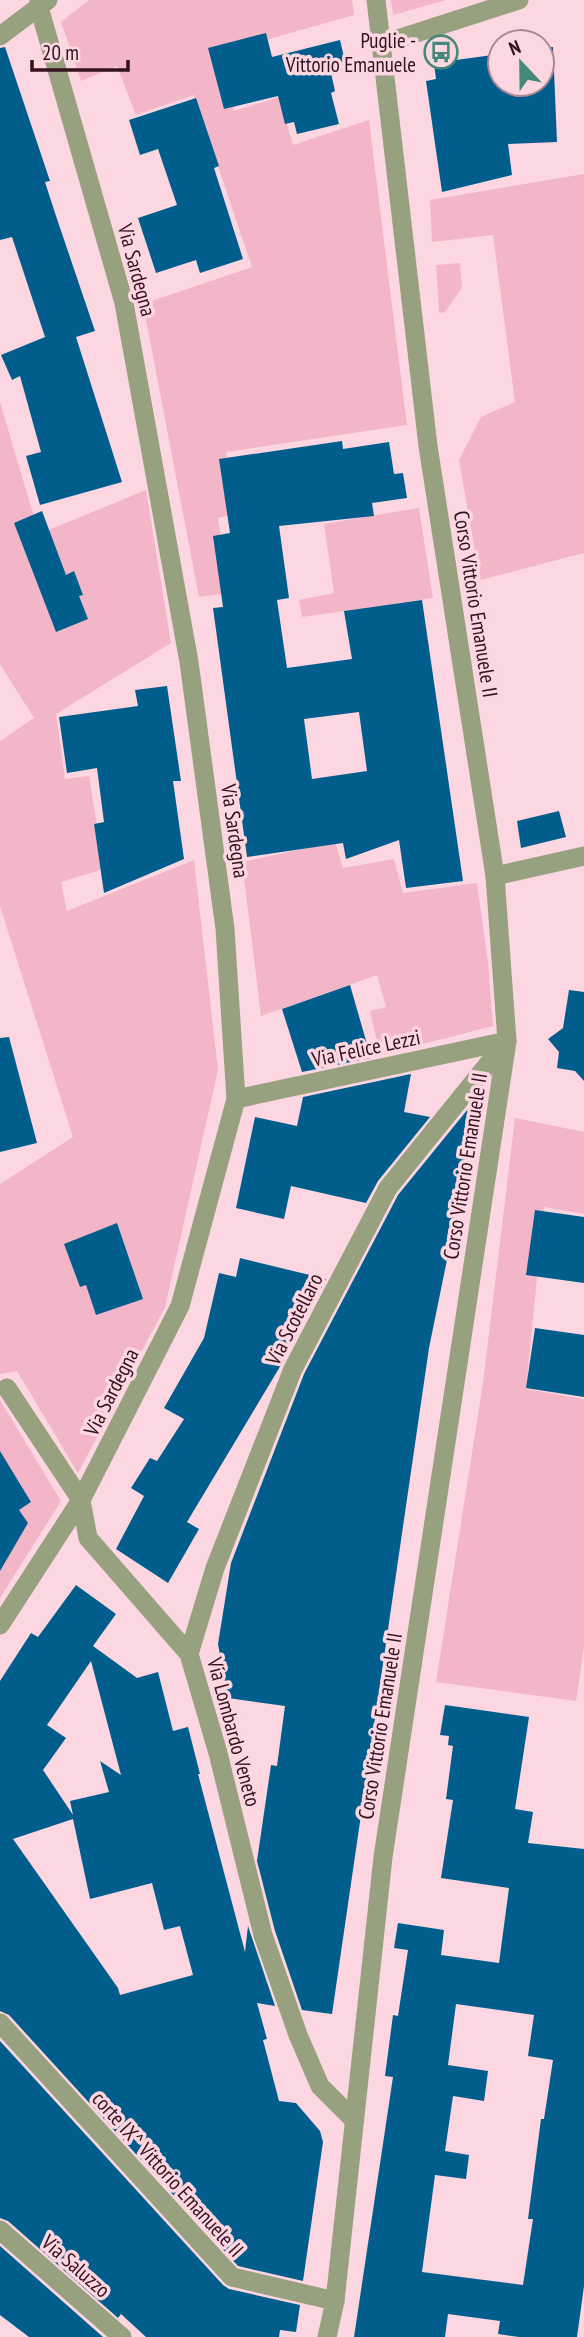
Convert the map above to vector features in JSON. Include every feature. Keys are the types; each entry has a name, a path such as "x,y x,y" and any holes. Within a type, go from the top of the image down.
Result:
{"street":[{"name":"Corso Vittorio Emanuele II","path":"327,2337 335,2301 383,1857 507,1041 495,876 428,446 376,0"},
{"path":"383,44 519,0"},
{"path":"0,36 38,1"},
{"name":"Via Sardegna","path":"0,1625 81,1500 180,1306 236,1099 225,929 185,635 124,303 38,1"},
{"path":"495,876 584,856"},
{"name":"Via Felice Lezzi","path":"236,1099 507,1041"},
{"name":"Via Scotellaro","path":"189,1654 215,1567 293,1368 388,1188 507,1041"},
{"name":"Via Lombardo Veneto","path":"7,1388 81,1500 88,1538 189,1654 218,1753 263,1935 320,2086 354,2120"},
{"name":"corte IX^ Vittorio Emanuele II","path":"0,2023 232,2277 335,2301"},
{"name":"Via Saluzzo","path":"0,2230 122,2337"}],"shaded area":[{"path":"89,0 352,0 354,15 216,54 234,111 279,97 293,145 369,120 407,425 226,452 234,514 218,518 229,593 199,597 143,304 252,267 194,95 136,115 117,66 81,81 61,22"},
{"path":"391,0 446,0 393,15"},
{"path":"584,174 584,553 480,580 459,460 481,417 515,402 493,235 432,242 430,200"},
{"path":"460,263 462,288 444,313 439,312 436,265"},
{"path":"0,402 39,534 146,490 171,643 56,714 65,779 89,776 104,869 61,882 67,911 194,860 218,1070 165,1307 78,1473 17,1371 0,1374 0,1184 73,1137 0,906 0,741 34,718 0,664"},
{"path":"419,508 433,598 302,617 299,600 334,593 324,524"},
{"path":"335,842 343,868 394,859 403,893 477,883 493,1026 380,1055 370,1011 386,1007 377,975 261,1016 242,862"},
{"path":"515,1118 584,1132 584,1214 544,1207 526,1389 584,1399 584,1648 576,1701 436,1682 483,1383"},
{"path":"0,1400 61,1501 0,1598"}],"building":[{"path":"266,33 272,57 340,40 347,70 331,73 335,91 331,93 339,124 297,134 294,122 285,124 278,96 224,109 208,48"},
{"path":"5,47 50,181 45,182 95,331 76,337 122,482 40,505 26,456 41,452 20,376 12,380 1,355 45,337 12,237 0,240 0,48"},
{"path":"486,56 486,98 555,98 557,142 508,144 512,175 442,192 426,81 436,79 434,63"},
{"path":"196,98 219,166 214,168 243,259 200,273 196,260 156,273 138,218 177,205 158,149 140,155 129,120"},
{"path":"342,441 343,449 389,442 394,474 403,473 407,498 372,503 374,516 279,526 289,598 277,600 287,668 352,659 344,611 422,600 463,881 406,888 399,840 346,859 343,843 247,857 213,608 223,607 213,536 230,533 219,459","holes":["359,712 367,771 312,779 304,719"]},
{"path":"42,511 66,575 74,571 83,595 79,596 88,619 56,632 14,523"},
{"path":"167,686 181,781 173,781 184,859 104,893 94,824 104,822 97,768 67,773 59,717 138,706 135,690"},
{"path":"559,811 566,837 521,848 517,821"},
{"path":"350,985 371,1058 302,1072 282,1009"},
{"path":"569,990 584,992 584,1081 575,1071 557,1068 559,1052 548,1039 563,1028"},
{"path":"9,1037 37,1143 0,1152 0,1038"},
{"path":"411,1074 404,1112 430,1117 378,1181 366,1203 291,1186 284,1219 236,1208 255,1117 297,1126 303,1097"},
{"path":"481,1093 429,1348 332,2014 302,2010 275,1931 257,1861 271,1765 277,1766 285,1706 228,1698 218,1644 231,1563 304,1374 398,1195"},
{"path":"535,1210 584,1217 584,1283 526,1275"},
{"path":"117,1223 143,1299 96,1315 86,1285 80,1287 64,1244"},
{"path":"240,1258 326,1279 281,1365 187,1522 199,1529 168,1583 116,1549 144,1496 131,1488 150,1458 157,1461 184,1419 164,1408 204,1338 219,1273 236,1277"},
{"path":"535,1328 584,1335 584,1397 526,1388"},
{"path":"0,1451 31,1502 19,1510 28,1523 0,1571"},
{"path":"76,1585 116,1614 93,1646 137,1678 158,1672 173,1731 188,1727 245,1952 248,1926 275,2006 257,2003 267,2039 263,2040 279,2101 296,2103 320,2131 323,2142 303,2281 238,2266 9,2015 0,2011 0,1681 31,1633 38,1637","holes":["91,1661 121,1775 100,1761 109,1792 70,1801 73,1815 43,1770 66,1738 47,1725","73,1819 90,1899 152,1883 164,1930 180,1926 193,1975 120,1995 118,1988 13,1839"]},
{"path":"445,1705 529,1717 515,1809 533,1812 528,1843 584,1849 584,2286 577,2337 519,2337 498,2334 500,2321 448,2314 445,2337 354,2337 393,2077 385,2076 393,2015 398,2016 408,1950 394,1948 398,1923 444,1930 441,1955 499,1963 509,1888 441,1878 453,1800 446,1799 453,1746 448,1745 449,1736 440,1735","holes":["456,2004 534,2015 528,2056 553,2060 544,2119 541,2119 528,2219 533,2219 523,2285 422,2272 435,2175 466,2179 469,2155 445,2151 453,2096 484,2101 488,2071 448,2065"]},
{"path":"0,2041 223,2285 229,2289 300,2305 296,2332 280,2330 279,2337 146,2337 121,2314 118,2318 8,2221 0,2218"},
{"path":"0,2246 103,2337 29,2337 0,2315"}],"place":[{"name":"Puglie - Vittorio Emanuele","path":"441,52"}]}
